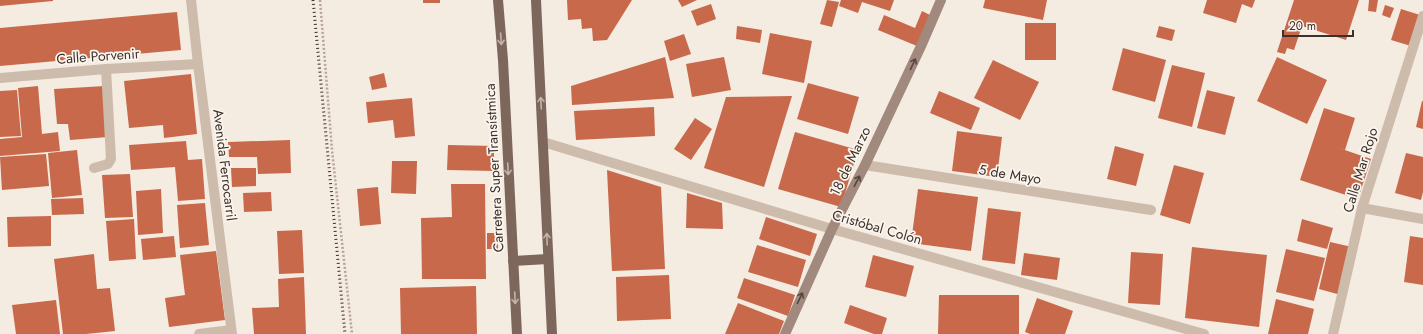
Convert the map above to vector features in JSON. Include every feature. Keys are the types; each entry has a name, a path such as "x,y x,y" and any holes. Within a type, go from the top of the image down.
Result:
{"main road":[{"name":"Carretera Super Transístmica","path":"498,0 503,60 517,334"},
{"path":"536,0 552,334"},
{"name":"18 de Marzo","path":"785,334 832,229 865,165 941,0"},
{"path":"513,261 548,259"}],"street":[{"name":"Avenida Ferrocarril","path":"192,0 198,64 231,332"},
{"name":"Calle Mar Rojo","path":"1333,334 1362,208 1423,16"},
{"name":"Calle Porvenir","path":"0,78 106,69 198,64"},
{"path":"94,168 108,164 111,159 106,69"},
{"name":"Cristóbal Colón","path":"543,142 832,229 1204,334"},
{"name":"5 de Mayo","path":"865,165 1151,210"},
{"path":"1362,208 1423,219"},
{"path":"199,334 231,332"}],"path":[{"path":"320,0 332,150 352,334"}],"building":[{"path":"0,0 53,0 53,1 0,6"},
{"path":"423,0 440,0 440,3 423,3"},
{"path":"567,0 632,0 607,40 593,41 592,28 582,29 581,19 568,20"},
{"path":"678,0 697,0 682,7"},
{"path":"827,0 839,2 832,27 820,24"},
{"path":"841,0 894,0 890,11 862,2 858,13 839,6"},
{"path":"985,0 1047,0 1043,20 983,8"},
{"path":"1207,0 1255,0 1252,8 1242,4 1236,23 1203,13"},
{"path":"1294,0 1359,0 1346,40 1302,26 1294,50 1287,48 1285,54 1277,52"},
{"path":"1369,0 1378,0 1376,12 1368,11"},
{"path":"711,4 716,19 697,26 691,11"},
{"path":"1385,5 1394,8 1390,18 1382,15"},
{"path":"1401,9 1420,15 1411,46 1391,40"},
{"path":"922,11 930,15 917,46 878,30 884,15 915,28"},
{"path":"177,12 181,50 0,66 0,28"},
{"path":"1025,23 1056,23 1056,60 1025,60"},
{"path":"737,26 762,30 760,43 736,39"},
{"path":"1159,26 1175,30 1172,41 1156,37"},
{"path":"770,33 812,41 804,83 762,74"},
{"path":"684,34 691,54 670,61 664,41"},
{"path":"1123,48 1166,60 1155,102 1112,90"},
{"path":"665,57 674,98 572,105 571,86"},
{"path":"724,57 731,90 692,97 686,64"},
{"path":"1277,57 1327,80 1307,124 1257,101"},
{"path":"993,60 1039,82 1020,120 974,98"},
{"path":"1172,65 1205,73 1192,127 1158,118"},
{"path":"384,73 387,87 372,90 369,77"},
{"path":"191,74 197,134 164,138 163,125 129,128 124,81"},
{"path":"808,83 859,97 848,134 797,119"},
{"path":"38,86 42,134 58,132 60,151 0,156 0,139 22,137 18,88"},
{"path":"105,86 108,137 70,140 68,124 57,124 54,89"},
{"path":"17,90 21,136 0,137 0,91"},
{"path":"1207,90 1235,97 1225,135 1197,128"},
{"path":"939,91 980,108 971,130 930,113"},
{"path":"792,96 764,187 704,168 726,97"},
{"path":"412,98 415,136 395,138 393,120 368,123 366,102"},
{"path":"1423,101 1423,129 1416,127"},
{"path":"654,107 655,136 576,140 574,111"},
{"path":"1324,108 1355,118 1345,150 1336,147 1371,159 1358,199 1300,180"},
{"path":"695,118 712,129 691,160 674,149"},
{"path":"957,131 1002,137 997,177 952,171"},
{"path":"795,132 858,150 841,207 778,189"},
{"path":"290,140 291,173 258,174 257,157 229,157 228,142"},
{"path":"186,141 188,160 202,159 205,199 178,201 175,167 131,170 129,145"},
{"path":"448,145 494,146 494,171 447,170"},
{"path":"1115,146 1144,154 1136,186 1107,179"},
{"path":"77,150 82,195 52,198 48,153"},
{"path":"1406,153 1423,157 1423,192 1421,200 1395,193"},
{"path":"46,154 49,186 2,190 0,157"},
{"path":"392,161 417,161 416,194 391,193"},
{"path":"1174,165 1204,173 1190,224 1160,215"},
{"path":"231,168 256,168 256,186 232,187"},
{"path":"607,170 661,187 665,269 612,271"},
{"path":"130,174 133,217 105,218 102,175"},
{"path":"451,184 485,184 486,279 422,279 421,218 452,217"},
{"path":"378,187 381,224 360,226 357,189"},
{"path":"161,189 163,233 138,235 136,191"},
{"path":"918,189 978,197 971,251 911,243"},
{"path":"271,192 272,211 244,212 243,193"},
{"path":"687,193 722,203 723,229 686,228"},
{"path":"83,198 84,214 52,215 51,199"},
{"path":"205,203 209,245 180,248 177,205"},
{"path":"988,208 1021,212 1015,264 982,260"},
{"path":"51,216 51,246 8,247 7,217"},
{"path":"766,217 817,234 810,256 759,239"},
{"path":"134,219 136,259 109,261 106,221"},
{"path":"1302,219 1333,228 1327,249 1297,241"},
{"path":"302,230 304,273 279,274 277,231"},
{"path":"487,233 498,233 498,249 487,249"},
{"path":"174,236 176,257 143,260 141,239"},
{"path":"1410,236 1423,238 1423,285 1404,282"},
{"path":"1330,242 1352,247 1341,295 1319,289"},
{"path":"757,245 806,260 798,287 748,272"},
{"path":"1192,247 1267,255 1259,327 1185,318"},
{"path":"1286,249 1325,258 1314,301 1276,292"},
{"path":"216,251 225,320 169,327 165,298 185,295 180,255"},
{"path":"1131,252 1163,254 1160,305 1128,303"},
{"path":"1024,253 1060,258 1057,280 1021,275"},
{"path":"94,254 97,289 110,288 115,331 86,334 63,334 54,259"},
{"path":"873,255 914,266 906,297 865,287"},
{"path":"669,275 671,319 617,321 616,277"},
{"path":"304,277 306,334 254,334 252,308 279,307 278,279"},
{"path":"744,278 795,295 788,316 737,298"},
{"path":"476,286 477,334 401,334 400,288"},
{"path":"939,295 1019,295 1019,334 938,334"},
{"path":"1037,298 1073,311 1065,334 1030,334 1025,332"},
{"path":"1276,299 1314,309 1308,334 1268,334"},
{"path":"56,300 60,334 16,334 12,305"},
{"path":"738,303 784,321 779,334 725,334"},
{"path":"850,305 887,318 882,334 874,334 844,323"}],"railway":[{"path":"313,0 345,334"}]}
